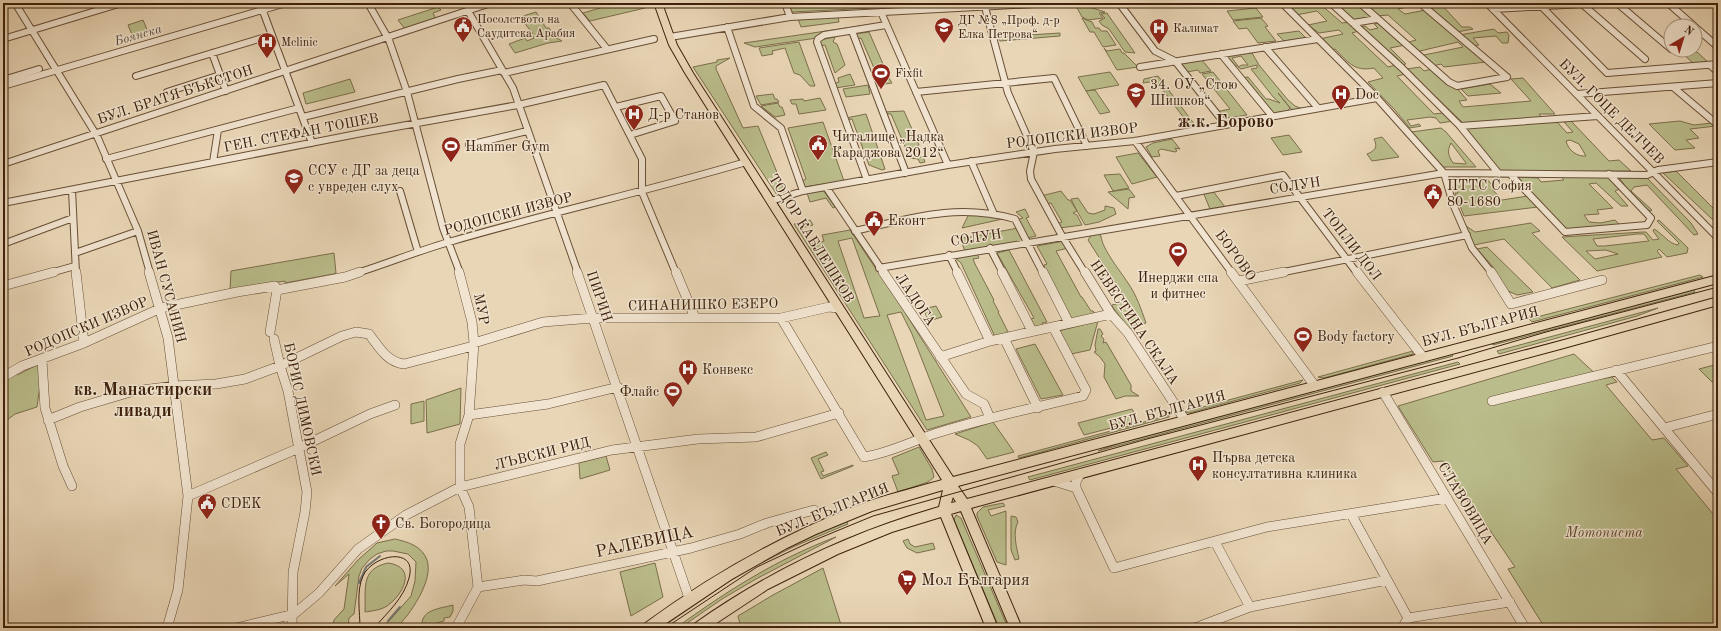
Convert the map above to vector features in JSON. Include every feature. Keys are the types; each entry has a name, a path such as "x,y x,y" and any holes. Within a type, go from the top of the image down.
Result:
{"main road":[{"name":"ТОДОР КАБЛЕШКОВ","path":"658,3 670,37 689,73 964,505 1016,628"},
{"name":"БУЛ. БЪЛГАРИЯ","path":"648,628 689,598 768,551 815,529 872,506 950,483 1718,279"},
{"path":"698,628 780,576 843,546 884,530 964,505 1718,301"},
{"path":"950,483 944,511 992,628"}],"street":[{"name":"ИВАН СУСАНИН","path":"15,3 95,134 138,231 161,308 168,338 188,496 178,590 167,628"},
{"path":"3,39 122,3"},
{"path":"3,80 55,67 262,5 286,3"},
{"name":"МУР","path":"368,3 388,38 407,92 443,227 465,291 472,322 474,345 469,415 460,444 460,487 469,507 478,587"},
{"name":"БУЛ. БРАТЯ БЪКСТОН","path":"3,164 286,72 490,3"},
{"path":"570,3 607,49"},
{"path":"785,3 790,17"},
{"path":"670,37 790,17 987,5 1052,3"},
{"path":"1119,3 1154,51 1175,61 1225,124"},
{"path":"1282,3 1377,98 1444,173 1453,204 1472,248 1491,272 1511,304 1602,280"},
{"path":"1331,3 1402,68 1460,126 1499,174"},
{"path":"1360,3 1449,82 1457,86 1507,77 1420,3"},
{"name":"БУЛ. ГОЦЕ ДЕЛЧЕВ","path":"1487,3 1718,238"},
{"path":"1493,9 1600,3"},
{"path":"1617,3 1663,42"},
{"path":"1668,3 1686,18"},
{"path":"1582,4 1644,59"},
{"path":"262,5 312,143"},
{"path":"987,5 1005,82 1034,152"},
{"path":"1543,5 1607,73 1718,64"},
{"name":"ПИРИН","path":"468,11 513,88 618,387 689,598"},
{"path":"881,12 948,165"},
{"path":"1353,23 1378,19"},
{"path":"866,180 817,42 818,39 824,35 886,26"},
{"path":"727,27 754,106 781,128 803,191"},
{"path":"852,31 906,173"},
{"path":"1703,33 1718,47"},
{"path":"136,76 272,35"},
{"path":"302,117 407,92 654,39"},
{"path":"1140,66 1318,39"},
{"path":"1265,47 1318,108"},
{"path":"212,52 226,91"},
{"path":"1221,54 1272,116"},
{"path":"1710,65 1718,72"},
{"path":"3,86 55,67"},
{"path":"167,92 220,75"},
{"path":"916,92 1054,78 1087,146"},
{"path":"1577,94 1718,83"},
{"name":"ГЕН. СТЕФАН ТОШЕВ","path":"3,203 416,123 518,105 604,85 616,107"},
{"path":"1673,87 1718,125"},
{"path":"630,135 675,121 661,96 616,107 643,162 642,192 695,318"},
{"name":"РОДОПСКИ ИЗВОР","path":"771,202 803,191 971,161 1135,140 1377,98"},
{"path":"106,159 299,108"},
{"path":"1460,126 1598,116"},
{"path":"213,162 218,130"},
{"path":"469,145 527,131"},
{"name":"БОРОВО","path":"1135,140 1315,386"},
{"name":"НЕВЕСТИНА СКАЛА","path":"1034,152 1030,171 1031,179 1062,236 1110,314 1128,333 1185,420"},
{"path":"971,161 993,212"},
{"name":"РОДОПСКИ ИЗВОР","path":"3,377 22,366 42,360 84,343 161,308 237,292 276,288 344,277 448,242 642,192 746,162"},
{"name":"СОЛУН","path":"879,268 990,248 1444,173 1647,175 1658,170 1718,162"},
{"path":"1510,174 1565,232 1642,226 1650,222 1651,218 1609,174"},
{"name":"ТОПЛИ ДОЛ","path":"1176,196 1283,175 1423,357"},
{"name":"ЛАДОГА","path":"826,187 879,268 966,394 984,404 990,418"},
{"path":"72,190 75,253 74,266 84,343"},
{"path":"400,191 418,252"},
{"path":"855,231 948,211 971,210 993,212 1015,219 1069,323"},
{"path":"6,243 34,231 73,218"},
{"path":"75,253 138,231"},
{"path":"1239,281 1467,236"},
{"path":"990,248 1032,331"},
{"path":"949,255 990,341"},
{"path":"3,286 74,266"},
{"name":"БОРИС ДИМОВСКИ","path":"276,288 272,336 288,391 300,448 306,492 306,506 293,574 294,614 292,628"},
{"name":"СИНАНИШКО ЕЗЕРО","path":"280,366 342,336 356,332 369,334 391,361 397,365 474,345 543,322 593,318 781,318 830,306 838,308"},
{"path":"940,357 990,341 1110,314"},
{"path":"781,318 864,457 877,455 921,438 990,418 1038,408 1083,396 1086,390 1053,327"},
{"path":"1004,338 1038,408"},
{"path":"1492,401 1718,346"},
{"path":"42,360 45,408 63,466 72,486"},
{"path":"48,420 108,397 134,391 174,386 216,384 245,379 280,366"},
{"path":"1616,370 1718,493"},
{"path":"469,415 548,404 618,387"},
{"name":"СЛАВОВИЦА","path":"1383,392 1525,628"},
{"path":"188,496 300,448 370,414 395,405"},
{"name":"ЛЪВСКИ РИД","path":"294,614 319,593 358,549 406,515 460,487 612,450 698,439 756,437 838,413"},
{"path":"1664,428 1718,414"},
{"path":"1080,474 1076,482 1076,488 1114,568 1267,527 1447,498"},
{"path":"1054,481 1076,488"},
{"name":"РАЛЕВИЦА","path":"478,587 524,580 537,581 691,548 740,534 767,523 814,510"},
{"path":"1351,514 1408,618"},
{"path":"1215,542 1250,607"},
{"path":"1195,628 1250,607 1387,580"},
{"path":"456,628 478,587"},
{"path":"1408,618 1510,602"},
{"path":"236,628 294,614"},
{"path":"1402,628 1408,618"}],"green space":[{"path":"598,3 644,3 645,8 590,21 583,13 600,8"},
{"path":"786,3 799,3 800,7 818,5 818,3 840,3 840,5 849,3 933,3 893,7 791,12"},
{"path":"1285,3 1300,3 1304,6 1312,3 1319,3 1342,23 1350,22 1359,31 1352,33 1388,67 1396,65 1406,74 1397,76 1434,114 1443,113 1454,121 1440,123 1436,118 1430,117 1407,120 1411,126 1419,124 1421,126 1410,128 1368,82 1383,78 1374,68 1361,69 1352,65 1335,49 1331,50 1319,39 1343,34 1339,30 1319,33 1308,25 1327,21 1317,11 1296,15"},
{"path":"1333,3 1358,3 1373,17 1353,21"},
{"path":"1362,3 1418,3 1420,4 1398,9 1405,14 1426,10 1486,62 1444,67 1441,64 1433,66 1406,43 1416,40 1388,15 1377,16","holes":["1458,42 1463,47 1424,55 1420,51"]},
{"path":"1421,3 1440,3 1462,27 1470,27 1473,29 1457,32"},
{"path":"1083,5 1105,12 1099,13 1103,18 1088,20 1082,17 1076,6"},
{"path":"438,7 441,10 433,13 435,17 434,19 405,29 398,20"},
{"path":"1256,8 1263,17 1233,20 1227,11"},
{"path":"536,12 546,28 549,28 555,37 562,41 548,43 515,53 509,44 525,38 527,41 534,38 532,35 533,34 520,17"},
{"path":"1107,13 1135,53 1125,52 1109,29 1102,25 1099,21 1105,18 1101,14"},
{"path":"838,17 839,22 801,27 798,19"},
{"path":"1082,18 1092,22 1095,28 1099,28 1101,31 1107,31 1116,45 1103,47 1094,32 1090,32"},
{"path":"1261,18 1268,26 1265,27 1276,41 1258,43 1247,28 1239,29 1233,21"},
{"path":"143,20 148,32 133,37 128,25"},
{"path":"1380,23 1405,45 1390,48 1406,64 1401,65 1395,60 1398,59 1360,27 1365,26 1370,30 1378,28 1374,24"},
{"path":"874,24 876,27 817,38 755,47 744,43"},
{"path":"1494,29 1498,33 1507,32 1509,35 1508,43 1502,43 1496,36 1473,38 1479,45 1473,46 1459,35"},
{"path":"1299,31 1306,38 1284,41 1277,34"},
{"path":"869,32 892,83 877,85 877,82 873,83 871,76 877,75 861,38 856,39 855,34"},
{"path":"1060,33 1060,36 1000,41 998,37"},
{"path":"835,37 833,42 837,44 845,65 835,73 825,45 820,46 820,40"},
{"path":"799,42 815,86 810,86 800,75 794,73 785,48 772,51 773,54 762,56 759,48"},
{"path":"1104,48 1107,51 1120,49 1122,53 1124,53 1138,67 1117,70"},
{"path":"1252,53 1259,65 1288,100 1295,106 1303,109 1292,110 1278,93 1290,108 1285,113 1274,113 1241,78 1248,77 1266,99 1280,103 1274,98 1251,69 1257,68 1257,65 1241,69 1238,67 1248,65 1241,56 1232,58 1238,66 1236,66 1228,61 1224,55"},
{"path":"1703,57 1708,62 1693,63 1688,58"},
{"path":"730,58 716,66 716,69 743,128 758,126 785,192 777,195 693,67"},
{"path":"1202,60 1211,71 1200,73 1198,70 1187,72 1180,64"},
{"path":"1420,67 1424,71 1432,69 1455,86 1467,100 1459,101 1463,107 1531,101 1511,79 1523,78 1555,114 1539,114 1542,118 1463,123 1407,69"},
{"path":"1110,72 1119,85 1086,91 1078,77"},
{"path":"1213,72 1247,115 1222,119 1216,112 1230,109 1202,74"},
{"path":"850,74 855,85 835,88 833,84 839,82 838,78"},
{"path":"1158,76 1195,125 1190,126 1156,81 1143,83 1144,79"},
{"path":"350,79 355,92 306,104 303,93"},
{"path":"1490,84 1501,93 1468,96 1461,89"},
{"path":"868,85 870,94 846,97 843,89"},
{"path":"1095,90 1110,112 1100,114 1086,91"},
{"path":"773,94 775,99 779,102 761,105 756,96"},
{"path":"820,98 826,110 799,114 796,104 792,104 790,100 803,99 804,101"},
{"path":"778,103 780,107 782,107 785,115 775,117 761,106"},
{"path":"904,111 919,145 915,147 917,150 915,151 915,156 923,157 925,162 920,163 918,159 910,158 891,114 885,114 884,112"},
{"path":"866,114 885,169 882,170 869,165 852,119 846,120 846,118"},
{"path":"1571,121 1609,161 1619,160 1631,171 1500,172 1464,127 1557,122 1567,133 1573,132 1564,122","holes":["1570,140 1579,144 1586,156 1573,152 1566,141"]},
{"path":"1680,121 1694,125 1712,123 1716,126 1690,129 1699,138 1686,140 1695,148 1675,150 1649,124"},
{"path":"823,122 844,181 804,187 802,181 806,179 788,128"},
{"path":"1441,128 1476,167 1441,167 1411,132","holes":["1451,143 1466,163 1453,163 1449,153"]},
{"path":"1289,135 1302,152 1283,155 1271,138"},
{"path":"1382,137 1399,157 1372,161 1367,154 1372,152 1376,146 1374,139"},
{"path":"1172,139 1180,149 1175,148 1177,151 1175,152 1161,149 1158,151 1160,156 1152,157 1146,147 1153,143"},
{"path":"1138,153 1157,177 1132,184 1116,157"},
{"path":"1676,171 1718,213 1718,222 1712,219 1663,173"},
{"path":"1120,174 1129,188 1113,191 1104,175"},
{"path":"1453,176 1467,180 1470,176 1484,176 1495,188 1492,189 1502,200 1528,196 1538,207 1464,216 1455,193 1458,193"},
{"path":"1516,177 1538,178 1541,182 1564,180 1561,177 1609,177 1620,189 1615,191 1628,206 1621,206 1596,183 1589,184 1613,208 1597,210 1599,214 1584,215 1589,222 1600,223 1615,220 1621,226 1565,230"},
{"path":"1646,177 1691,223 1698,234 1694,235 1647,185 1634,187 1631,191 1652,210 1651,211 1648,210 1623,186 1624,184 1619,178"},
{"path":"1129,189 1135,197 1129,198 1128,209 1108,192"},
{"path":"823,190 835,207 833,208 826,198 810,202 807,193"},
{"path":"1061,191 1068,200 1070,200 1077,211 1073,213 1077,215 1082,225 1060,228 1056,224 1062,222 1051,203 1046,204 1041,196"},
{"path":"1213,191 1225,207 1210,209 1203,192"},
{"path":"1078,198 1088,213 1094,214 1105,210 1105,206 1114,208 1116,214 1099,222 1085,225 1071,199"},
{"path":"1025,209 1029,217 1026,218 1036,236 1027,238 1016,220 1023,218 1016,212"},
{"path":"971,210 1007,218 962,228"},
{"path":"810,220 813,225 801,228 812,244 824,241 822,235 850,230 904,311 971,417 927,430 794,224","holes":["852,238 880,316 864,318 838,241","901,312 912,334 944,416 926,420 887,315"]},
{"path":"1659,220 1688,248 1687,253 1667,257 1659,249 1657,251 1662,257 1597,271 1562,237 1646,232 1653,240 1659,239 1653,231 1654,229 1672,243 1678,245 1679,243 1657,221","holes":["1644,234 1649,241 1597,246 1593,239","1606,250 1618,254 1595,259 1586,251"]},
{"path":"1531,223 1540,231 1532,233 1580,280 1552,288 1504,239 1474,245 1466,226 1475,232"},
{"path":"1018,228 1025,241 965,251 959,236 965,238"},
{"path":"1097,233 1101,236 1108,254 1134,293 1146,323 1129,329 1112,306 1127,301 1088,240 1092,234"},
{"path":"1064,241 1068,248 1056,251 1081,297 1096,317 1069,323 1045,270 1044,265 1047,264 1037,246"},
{"path":"1487,247 1533,292 1517,295 1506,290 1498,279 1494,268 1477,249"},
{"path":"1009,250 1047,322 1042,323 1045,328 1033,330 1028,320 1034,318 997,253"},
{"path":"334,253 336,273 285,283 285,281 230,290 231,271"},
{"path":"977,254 979,258 973,259 975,264 994,300 993,301 1008,332 1011,334 996,339 961,263 955,258"},
{"path":"1700,275 1703,277 1532,322 1529,319"},
{"path":"1693,289 1695,292 1493,345 1491,343"},
{"path":"936,306 942,317 929,321 923,309"},
{"path":"1658,308 1637,316 1499,354 1497,351"},
{"path":"1098,321 1090,350 1071,354 1059,331"},
{"path":"1098,329 1100,329 1103,334 1101,336 1104,339 1103,343 1106,342 1131,385 1131,391 1139,396 1125,396 1116,399 1104,377 1105,364 1094,352 1096,351 1095,345"},
{"path":"1035,344 1063,395 1041,399 1016,349"},
{"path":"1413,351 1413,354 1324,378 1318,377"},
{"path":"1451,354 1453,356 1098,451 1122,442"},
{"name":"Мотописта","path":"1574,354 1601,379 1612,377 1617,382 1606,385 1652,440 1664,438 1688,466 1676,469 1718,520 1718,628 1545,628 1508,569 1515,567 1483,520 1472,508 1443,461 1433,462 1398,406"},
{"path":"1458,362 1460,364 1030,480 1028,477"},
{"path":"39,364 40,385 37,407 15,414 3,423 3,379 14,372 17,375"},
{"path":"1718,364 1718,381 1712,382 1699,369"},
{"path":"1303,380 1300,383 1189,413 1184,412"},
{"path":"461,388 460,424 427,433 426,400"},
{"path":"424,401 424,421 411,424 411,404"},
{"path":"1132,409 1138,421 1084,435 1078,423"},
{"path":"1170,415 1169,417 1019,458 1018,456"},
{"path":"993,422 1014,452 987,459 978,446 955,434"},
{"path":"919,447 932,469 934,477 928,482 898,492 892,476 899,474 892,458"},
{"path":"826,452 828,455 818,459 824,471 821,472 823,476 853,466 821,479 811,458"},
{"path":"606,456 610,470 580,479 579,463"},
{"path":"1003,503 1005,506 988,510 991,516 1006,511 1006,565 997,562 977,516 977,513 983,507"},
{"path":"956,515 961,518 1008,628 999,628 954,520"},
{"path":"1011,516 1016,517 1018,522 1015,536 1019,559 1015,560 1011,550"},
{"path":"846,520 848,524 795,546 763,562 730,581 661,628 656,628 692,602 793,543"},
{"path":"836,537 756,579 722,599 680,628 676,628 753,577 794,555"},
{"path":"395,539 414,545 422,551 427,560 427,577 424,587 408,615 396,628 380,628 390,620 411,596 415,581 416,562 408,554 386,551 377,554 362,568 359,576 354,614 349,618 348,628 332,628 334,620 344,609 349,574 335,586 358,560 377,543"},
{"path":"908,539 910,544 915,547 933,543 935,549 917,553 907,548 903,541"},
{"path":"388,563 403,570 405,582 402,589 387,606 365,612 366,581 373,570"},
{"path":"655,563 663,597 631,616 620,572"},
{"path":"823,568 842,628 741,628 738,616"},
{"path":"453,605 453,611 450,617 444,618 444,621 426,626 426,623 422,624 425,615 429,612"}],"waterway":[{"path":"359,583 366,567 380,556"},
{"path":"388,621 400,607"}],"tram line":[{"path":"665,628 757,567 810,542 873,516 1147,439 1458,358 1546,332 1718,287"},
{"path":"360,628 359,595 363,576 368,568 384,559 393,557 401,558 407,561 410,568 407,585 399,599 374,628"}],"place":[{"name":"Посолството на Саудитска Арабия","path":"463,43"},
{"name":"ДГ №8 „Проф. д-р Елка Петрова“","path":"944,44"},
{"name":"Калимат","path":"1159,45"},
{"name":"Mclinic","path":"267,59"},
{"name":"Fixfit","path":"881,90"},
{"name":"34. ОУ „Стою Шишков“","path":"1136,109"},
{"name":"Doc","path":"1341,111"},
{"name":"Д-р Станов","path":"634,131"},
{"name":"Читалище „Надка Караджова 2012“","path":"818,161"},
{"name":"Hammer Gym","path":"451,163"},
{"name":"ССУ с ДГ за деца с увреден слух","path":"294,195"},
{"name":"ПТТС София 80-1680","path":"1433,210"},
{"name":"Еконт","path":"874,237"},
{"name":"Инерджи спа и фитнес","path":"1178,268"},
{"name":"Body factory","path":"1303,353"},
{"name":"Конвекс","path":"688,386"},
{"name":"Флайс","path":"673,408"},
{"name":"Първа детска консултативна клиника","path":"1198,482"},
{"name":"CDEK","path":"207,520"},
{"name":"Св. Богородица","path":"381,540"},
{"name":"Мол България","path":"907,596"}],"district":[{"name":"ж.к. Борово","path":"1226,121"},
{"name":"кв. Манастирски ливади","path":"143,399"}],"water label":[{"name":"Боянска","path":"138,34"}]}
